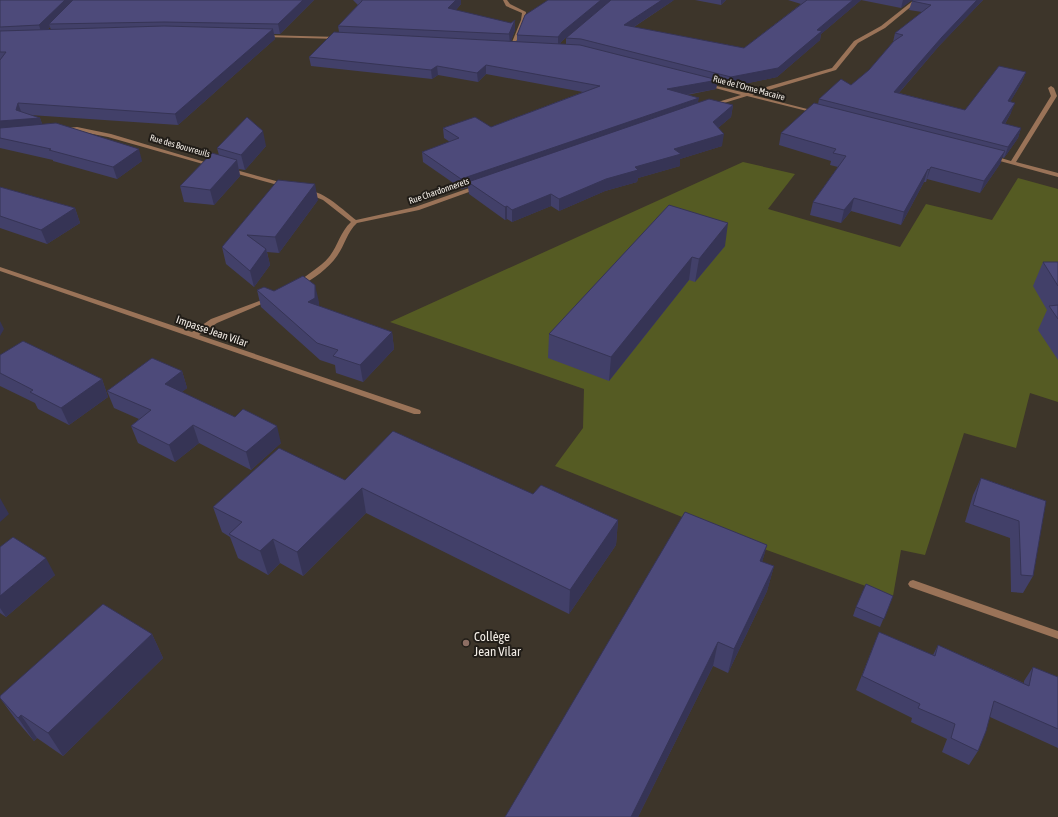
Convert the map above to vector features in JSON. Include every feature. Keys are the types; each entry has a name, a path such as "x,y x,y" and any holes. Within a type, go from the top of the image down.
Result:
{"street":[{"path":"505,0 508,4 524,12 523,20 512,47"},
{"path":"705,108 834,69 856,42 884,27 917,0"},
{"path":"260,36 346,38"},
{"path":"504,46 518,47"},
{"name":"Rue de l'Orme Macaire","path":"703,84 820,114"},
{"path":"1013,163 1054,96 1051,88"},
{"name":"Rue des Bouvreuils","path":"62,131 77,129 109,135 218,167"},
{"path":"986,155 1058,175"},
{"path":"225,169 292,187"},
{"name":"Rue Chardonnerets","path":"355,222 417,209 481,186"},
{"path":"291,289 319,272 339,247 342,237 348,227 355,222 325,199 299,189"},
{"name":"Impasse Jean Vilar","path":"0,269 417,412"},
{"path":"193,335 214,321 279,295"},
{"path":"913,584 1058,635"}],"green space":[{"path":"743,162 795,174 768,209 900,247 926,204 992,220 1018,178 1058,189 1058,402 1030,393 1016,448 964,433 925,555 901,550 893,596 737,539 555,466 583,428 584,389 390,322"}],"building":[{"path":"0,0 65,0 39,25 0,27"},
{"path":"73,0 303,0 278,24 164,22 49,24"},
{"path":"362,0 456,0 448,8 511,23 515,20 509,34 338,26"},
{"path":"548,0 601,0 558,37 517,35 525,15"},
{"path":"611,0 662,0 624,25 744,48 807,0 853,0 817,30 822,31 778,68 731,77 581,39 566,38"},
{"path":"977,0 942,37 894,92 965,110 999,66 1026,72 1008,101 1015,103 1002,123 1021,128 1008,147 819,99 841,79 851,85 869,70 894,41 903,35 895,33 931,5 912,1"},
{"path":"164,26 273,29 175,114 18,103 16,110 40,118 0,121 0,60 6,52 0,52 0,31"},
{"path":"334,32 580,45 718,80 667,89 699,98 461,179 422,152 459,138 443,128 475,117 491,127 600,86 486,65 477,73 437,66 431,70 309,57"},
{"path":"709,99 733,105 713,122 724,134 674,149 681,154 635,167 638,170 606,179 559,199 551,194 512,210 507,206 505,207 468,182"},
{"path":"814,103 1005,151 984,181 931,167 929,170 928,169 904,212 854,198 844,210 813,202 846,156 833,153 836,149 781,133"},
{"path":"247,117 263,131 241,155 217,148"},
{"path":"56,123 139,149 113,167 49,150 51,149 0,138 0,128"},
{"path":"212,153 237,160 210,190 180,186"},
{"path":"278,180 315,184 275,237 247,235 266,249 250,271 222,247"},
{"path":"0,187 75,208 41,230 0,216"},
{"path":"669,205 728,223 699,259 692,257 611,357 549,334"},
{"path":"1043,262 1058,262 1058,286"},
{"path":"303,276 315,285 315,298 308,302 392,332 360,365 333,356 338,350 317,343 257,290 264,287 274,291"},
{"path":"1058,305 1058,319 1049,306"},
{"path":"23,341 102,379 61,408 30,392 33,390 0,373 0,355"},
{"path":"152,358 182,371 165,384 235,417 243,409 277,426 246,452 193,425 169,445 131,426 151,410 107,391"},
{"path":"393,431 533,494 541,485 618,520 570,590 362,488 297,552 273,539 260,551 229,534 242,522 213,507 279,448 345,480"},
{"path":"981,478 1046,501 1033,576 1021,575 1019,521 973,505"},
{"path":"685,512 767,545 760,561 774,566 734,649 718,642 631,817 505,817"},
{"path":"13,537 46,558 0,596 0,547"},
{"path":"866,584 893,596 884,619 856,607"},
{"path":"103,604 152,634 48,733 21,715 18,718 0,698 0,696"},
{"path":"879,632 935,656 938,645 1029,686 1033,667 1058,677 1058,729 994,701 986,731 978,751 951,738 955,724 918,708 920,704 862,676"}],"place":[{"name":"Collège Jean Vilar","path":"466,643"}]}
